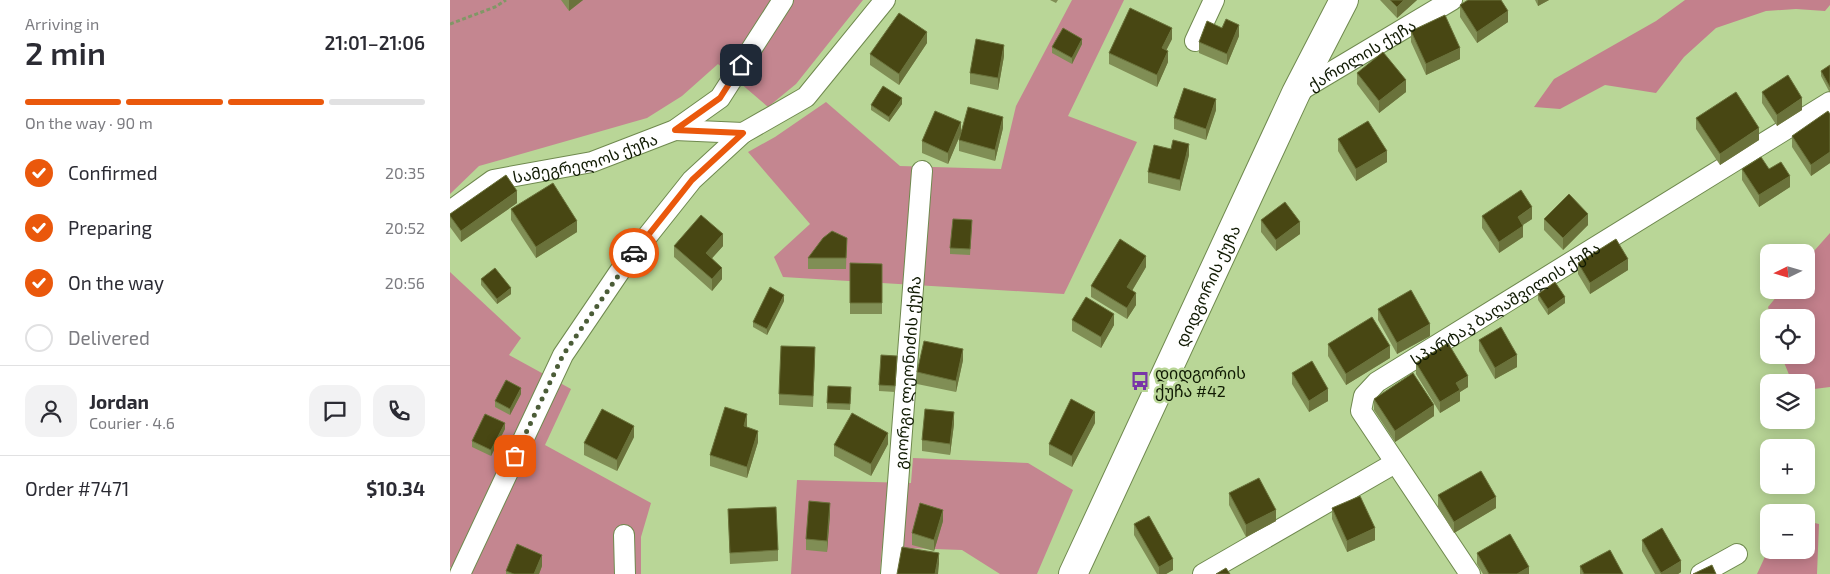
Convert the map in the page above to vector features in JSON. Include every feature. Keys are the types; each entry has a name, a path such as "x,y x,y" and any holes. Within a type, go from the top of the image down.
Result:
{"highway":[{"name":"დიდგორის ქუჩა","path":"1073,574 1296,93 1344,0"}],"street":[{"name":"სამეგრელოს ქუჩა","path":"450,211 493,180 592,162 675,130 720,98 783,0"},
{"path":"460,574 563,355 622,268 692,180 743,133 806,97 885,0"},
{"path":"1195,41 1214,0"},
{"name":"ქართლის ქუჩა","path":"1296,93 1452,0"},
{"name":"სპარტაკ ბაღაშვილის ქუჩა","path":"1470,574 1361,411 1364,396 1377,382 1830,102"},
{"path":"675,130 743,133"},
{"name":"გიორგი ლეონიძის ქუჩა","path":"891,574 922,171"},
{"path":"1203,574 1395,463"},
{"path":"624,535 625,574"},
{"path":"1701,574 1737,554"}],"path":[{"path":"450,24 495,7 506,0"}],"shaded area":[{"path":"450,0 863,0 796,84 768,107 718,64 682,96 647,118 479,166 450,194"},
{"path":"1072,0 1124,0 1068,116 1137,142 1064,294 783,277 774,257 810,224 748,152 775,137 826,102 900,166 1001,169 1016,106"},
{"path":"1685,0 1830,0 1830,5 1825,11 1796,9 1766,11 1716,28 1684,57 1656,93 1605,85 1560,109 1534,107 1554,79 1656,21"},
{"path":"1830,233 1830,387 1815,389 1815,374 1789,374 1785,364 1815,364 1815,309 1769,309 1768,307 1775,299 1815,299 1815,250"},
{"path":"450,272 521,338 509,355 571,389 545,445 651,503 641,537 641,574 463,574 450,567"},
{"path":"913,458 1028,463 1073,490 1037,574 1000,574 962,550 882,547 880,574 791,574 797,480 911,483"},
{"path":"1815,523 1819,524 1817,574 1757,574 1764,559 1815,559"}],"building":[{"path":"1390,0 1404,0 1397,7"},
{"path":"1468,0 1501,0 1508,11 1477,32 1460,5"},
{"path":"1130,8 1172,28 1162,48 1168,51 1157,75 1109,53"},
{"path":"899,13 927,32 899,74 870,54"},
{"path":"1445,15 1460,48 1426,64 1411,31"},
{"path":"1226,19 1239,25 1227,54 1199,42 1207,21 1222,28"},
{"path":"1063,28 1082,39 1072,58 1052,47"},
{"path":"976,39 1004,45 998,78 970,73"},
{"path":"1383,52 1406,80 1379,101 1357,73"},
{"path":"1830,65 1830,87 1821,71"},
{"path":"1788,75 1802,98 1777,115 1762,92"},
{"path":"883,86 902,98 889,117 871,105"},
{"path":"1184,88 1216,99 1206,129 1174,118"},
{"path":"1736,92 1759,128 1720,154 1696,118"},
{"path":"968,107 1003,117 995,150 959,140"},
{"path":"935,111 961,122 948,153 922,141"},
{"path":"1828,111 1830,114 1830,152 1811,165 1792,136"},
{"path":"1368,121 1387,151 1356,169 1338,139"},
{"path":"1173,140 1189,144 1180,180 1148,172 1154,145 1171,149"},
{"path":"1761,157 1769,169 1781,162 1790,176 1759,195 1742,169"},
{"path":"506,175 517,191 461,231 450,214"},
{"path":"553,183 577,221 536,247 511,209"},
{"path":"1521,190 1532,207 1518,217 1523,226 1499,242 1482,216"},
{"path":"1569,194 1588,214 1563,238 1544,219"},
{"path":"1285,202 1300,222 1276,240 1261,220"},
{"path":"701,215 723,234 706,253 722,268 712,279 674,246"},
{"path":"953,219 972,220 970,249 950,248"},
{"path":"832,231 847,238 846,258 808,258 823,238"},
{"path":"1120,239 1146,256 1127,287 1136,293 1127,308 1091,286"},
{"path":"1616,239 1628,259 1590,283 1578,263"},
{"path":"850,263 882,264 882,303 850,303"},
{"path":"495,268 511,288 497,299 481,279"},
{"path":"1555,282 1565,297 1548,309 1538,294"},
{"path":"770,287 784,295 767,329 753,322"},
{"path":"1411,290 1430,324 1397,343 1378,309"},
{"path":"1086,297 1114,314 1101,337 1072,320"},
{"path":"1372,317 1390,346 1346,374 1328,344"},
{"path":"1501,327 1517,355 1495,368 1479,340"},
{"path":"924,341 963,349 956,381 917,372"},
{"path":"1448,343 1468,376 1456,383 1460,390 1440,402 1416,363"},
{"path":"781,346 815,347 813,396 779,394"},
{"path":"881,355 897,356 895,386 879,385"},
{"path":"1312,361 1328,389 1309,401 1292,373"},
{"path":"1413,373 1434,405 1395,431 1374,399"},
{"path":"506,380 521,388 510,409 495,401"},
{"path":"828,386 851,387 850,404 827,403"},
{"path":"1071,399 1095,412 1072,456 1049,444"},
{"path":"725,407 747,414 744,426 758,431 747,467 710,455"},
{"path":"602,409 634,426 617,460 584,443"},
{"path":"925,409 954,412 950,444 922,440"},
{"path":"852,413 888,433 871,464 834,445"},
{"path":"485,414 505,423 491,450 472,441"},
{"path":"1481,471 1496,497 1454,522 1438,495"},
{"path":"1259,478 1276,510 1246,525 1229,493"},
{"path":"1360,496 1375,528 1347,541 1332,508"},
{"path":"809,501 830,503 827,541 806,539"},
{"path":"920,503 943,510 934,540 912,533"},
{"path":"776,507 778,550 730,553 728,509"},
{"path":"1149,516 1173,559 1159,567 1134,524"},
{"path":"1662,528 1681,561 1661,573 1642,540"},
{"path":"1510,534 1529,567 1517,574 1489,574 1477,553"},
{"path":"517,544 542,555 534,574 514,574 506,571"},
{"path":"902,547 939,553 935,574 897,574"},
{"path":"1610,550 1623,574 1584,574 1580,566"},
{"path":"1712,565 1716,574 1693,574"},
{"path":"1226,568 1230,574 1216,574"}],"way so far":[{"path":"515,456 563,355 634,253"}],"place":[{"name":"დიდგორის ქუჩა #42","path":"1140,381"}],"route":[{"path":"634,253 692,180 743,133 675,130 720,98 741,65"}]}
